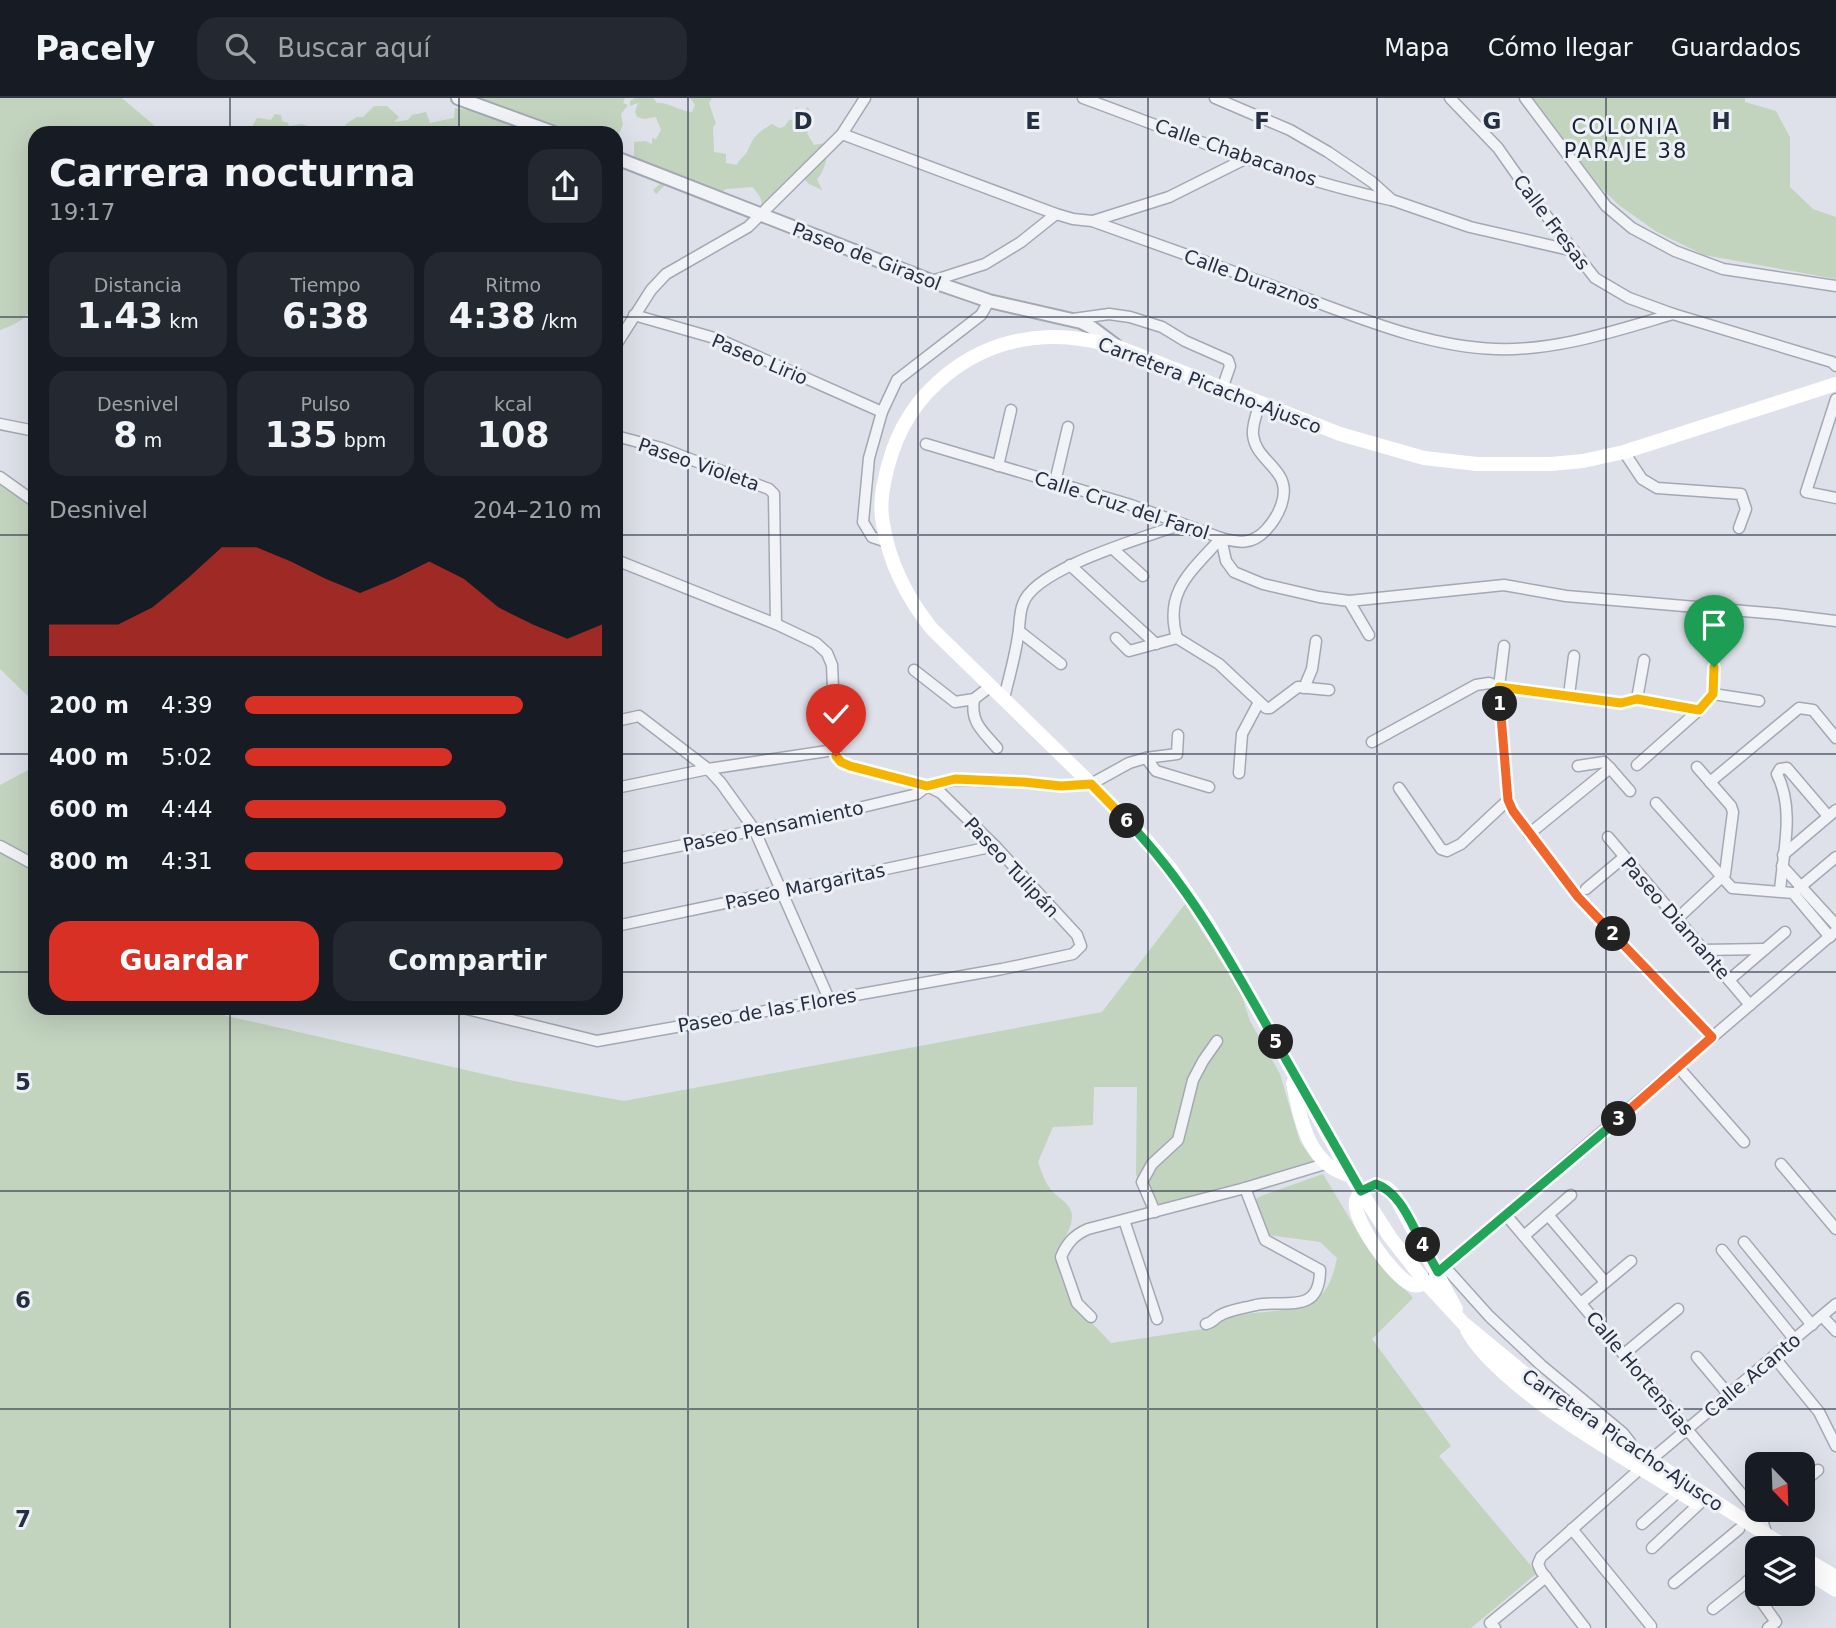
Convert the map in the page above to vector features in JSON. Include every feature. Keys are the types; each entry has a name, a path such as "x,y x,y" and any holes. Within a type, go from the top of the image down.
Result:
{"main road":[{"name":"Carretera Picacho-Ajusco","path":"1361,1191 1236,971 1187,891 1148,842 932,629 904,587 887,542 881,505 882,489 891,456 914,408 936,383 974,356 1017,341 1068,337 1118,347 1340,434 1424,458 1477,464 1551,464 1583,461 1624,452 1836,384"},
{"path":"1290,1069 1307,1136 1316,1154 1332,1169 1351,1176"},
{"path":"1426,1283 1419,1286 1410,1284 1374,1246 1355,1203 1361,1191 1376,1184 1387,1188 1395,1196 1442,1269 1463,1322"},
{"name":"Carretera Picacho-Ajusco","path":"1426,1283 1463,1322 1477,1348 1527,1393 1555,1414 1643,1461 1760,1536"},
{"name":"Carretera Picacho-Ajusco","path":"1643,1461 1679,1491 1739,1529 1755,1536"},
{"path":"1815,1565 1836,1577"},
{"path":"1815,1577 1836,1590"}],"street":[{"path":"458,98 535,126"},
{"path":"623,333 666,274 737,236 761,215 842,134 865,98"},
{"name":"Calle Chabacanos","path":"1083,98 1247,158 1392,200 1470,227 1574,251"},
{"path":"1215,98 1290,130 1372,182 1392,200"},
{"name":"Calle Fresas","path":"1450,98 1498,148 1595,278 1629,298 1672,314 1832,362 1836,366"},
{"path":"1525,98 1606,206 1632,228 1675,251 1723,268 1836,286"},
{"name":"Calle Duraznos","path":"842,134 1056,214 1092,221 1397,330 1461,346 1532,348 1587,338 1672,314"},
{"path":"1092,221 1169,197 1247,158"},
{"name":"Paseo de Girasol","path":"623,161 931,281 989,301 1069,319 1091,327 1118,347"},
{"path":"931,281 985,264 1021,242 1056,214"},
{"path":"887,542 872,537 863,522 869,458 882,412 897,380 981,315 989,301"},
{"path":"1069,319 1109,314 1162,327 1185,341 1228,360 1230,366 1222,389"},
{"name":"Paseo Lirio","path":"634,315 718,340 882,412"},
{"path":"1836,399 1806,492 1836,498"},
{"path":"1260,403 1253,435 1261,455 1283,482 1281,505 1270,525 1256,538 1237,543 1221,538 1178,589 1172,621 1177,638 1219,664 1266,709 1298,687 1329,691"},
{"path":"998,466 1011,410"},
{"path":"0,424 28,430"},
{"path":"1055,482 1068,426"},
{"name":"Paseo Violeta","path":"623,438 661,448 769,489 774,494 776,624"},
{"name":"Calle Cruz del Farol","path":"926,444 1131,505 1221,538 1226,561 1234,572 1244,578 1319,597 1349,601 1504,585 1566,596 1836,621"},
{"path":"1624,452 1642,479 1657,488 1741,494 1746,509 1739,528"},
{"path":"0,477 28,497"},
{"path":"1004,698 1023,603 1034,586 1070,565 1182,524"},
{"path":"1113,549 1143,576"},
{"path":"623,562 816,643 827,653 832,665 834,750 841,762 850,766 927,786 955,779 1061,786 1091,784 1129,763 1177,754 1178,735"},
{"path":"1070,565 1156,644"},
{"path":"1349,601 1369,635"},
{"path":"1019,631 1061,664"},
{"path":"1116,638 1129,651 1177,638"},
{"path":"1304,688 1312,669 1316,641"},
{"path":"1504,646 1499,687 1508,800 1529,834 1578,897 1712,1037"},
{"path":"1569,695 1574,656"},
{"path":"1637,699 1644,660"},
{"path":"1637,765 1699,710 1713,694 1714,667"},
{"path":"915,670 955,702 974,699 991,685"},
{"path":"1372,742 1476,685 1489,682 1499,687 1621,703 1637,699 1699,710"},
{"path":"1713,694 1759,701"},
{"path":"974,699 974,719 997,748"},
{"path":"1239,773 1242,734 1259,702"},
{"path":"1710,782 1793,711 1806,708 1813,710 1836,738"},
{"path":"623,719 639,716 721,782 754,829 829,999"},
{"path":"623,787 708,769 834,750"},
{"path":"1146,758 1156,771 1209,787"},
{"path":"1578,766 1604,762 1630,791"},
{"path":"1678,918 1725,874 1733,812 1731,806 1697,767"},
{"path":"1529,834 1610,768"},
{"path":"1780,891 1783,860 1788,810 1786,795 1777,774 1780,769 1787,768 1832,813 1783,860"},
{"name":"Paseo Pensamiento","path":"623,857 829,816 917,794 927,786"},
{"name":"Paseo Tulipán","path":"927,786 942,793 1077,935 1081,946 1073,954"},
{"path":"1399,788 1441,849 1447,851 1461,844 1508,800"},
{"path":"1426,1283 1679,1068 1748,1001 1833,934 1818,923 1793,893 1732,888 1656,803"},
{"name":"Paseo Diamante","path":"1608,837 1623,858 1748,1001"},
{"path":"0,846 28,861"},
{"name":"Paseo Margaritas","path":"623,924 995,846"},
{"path":"1793,893 1836,857"},
{"path":"1586,889 1623,858"},
{"path":"1783,860 1802,886 1832,912 1836,925"},
{"path":"1818,923 1832,912"},
{"path":"1729,980 1785,932"},
{"path":"1703,950 1765,949"},
{"name":"Paseo de las Flores","path":"491,1015 597,1041 1073,954"},
{"path":"1155,1212 1142,1182 1152,1164 1178,1140 1194,1080 1203,1060 1217,1041"},
{"path":"1679,1068 1744,1142"},
{"path":"1091,1317 1077,1303 1061,1257 1066,1246 1077,1234 1325,1164"},
{"path":"1781,1164 1836,1229"},
{"path":"1206,1324 1212,1323 1220,1315 1259,1304 1276,1306 1302,1302 1315,1294 1320,1284 1320,1270 1265,1240 1245,1188"},
{"path":"1524,1236 1572,1195"},
{"name":"Calle Hortensias","path":"1506,1215 1745,1498"},
{"path":"1548,1215 1605,1282"},
{"path":"1124,1220 1157,1319"},
{"path":"1744,1242 1812,1325"},
{"path":"1722,1250 1795,1340"},
{"path":"1581,1303 1631,1261"},
{"path":"1442,1269 1541,1365 1623,1433 1643,1461"},
{"name":"Calle Acanto","path":"1546,1577 1538,1564 1541,1556 1643,1461 1688,1429 1836,1304"},
{"path":"1624,1354 1678,1309"},
{"path":"1822,1316 1836,1331"},
{"path":"1697,1357 1729,1395"},
{"path":"1774,1357 1819,1412 1836,1446"},
{"path":"1642,1524 1679,1491"},
{"path":"1652,1548 1699,1504"},
{"path":"1572,1529 1651,1626"},
{"path":"1674,1583 1739,1529"},
{"path":"1492,1625 1546,1577 1585,1628"},
{"path":"1713,1609 1745,1583"},
{"path":"1765,1606 1776,1622 1768,1628"}],"green space":[{"path":"0,98 122,98 155,126 28,126 28,314 0,330"},
{"path":"457,98 625,98 623,103 628,105 621,114 622,126 346,126 357,117 363,117 374,106 387,106 399,117 394,122 408,120 412,115 426,112 430,123 454,118 455,108 467,110 461,107"},
{"path":"635,98 653,98 657,103 692,112 695,105 690,98 712,98 709,103 716,124 713,127 714,152 726,154 726,163 737,165 759,133 772,124 779,128 784,127 789,120 795,119 794,111 797,107 800,115 808,107 813,118 807,133 814,145 826,143 827,147 824,167 817,179 822,190 803,178 764,210 753,187 726,189 719,193 674,187 667,183 656,194 653,190 661,183 634,162 634,142 646,141 652,144 652,138 656,139 661,130 656,117 637,117 635,112 638,103 630,106 630,101"},
{"path":"1533,98 1745,98 1745,102 1776,111 1790,137 1790,187 1813,209 1836,217 1836,279 1704,255 1657,232 1620,206 1600,187"},
{"path":"275,114 281,115 282,121 289,126 252,126 257,118 271,120"},
{"path":"0,481 28,502 28,696 0,669"},
{"path":"28,770 28,1015 223,1015 514,1081 624,1101 1102,1012 1185,904 1241,993 1250,1021 1280,1074 1300,1142 1315,1162 1299,1170 1249,1180 1161,1204 1154,1203 1136,1175 1137,1087 1094,1087 1093,1125 1053,1127 1038,1162 1049,1187 1071,1211 1072,1221 1061,1247 1059,1266 1067,1291 1111,1343 1210,1328 1236,1316 1306,1304 1326,1289 1337,1258 1320,1242 1268,1235 1256,1201 1261,1196 1323,1174 1365,1244 1413,1298 1372,1339 1451,1446 1439,1456 1537,1573 1471,1628 0,1628 0,785"}],"district":[{"name":"COLONIA PARAJE 38","path":"1626,139"}],"route":[{"path":"836,756 850,766 927,786 955,779 1061,786 1091,784 1148,842 1187,891 1231,962 1351,1176 1361,1191 1376,1184 1387,1188 1395,1196 1438,1272 1712,1037 1578,897 1513,811 1508,800 1499,687 1621,703 1637,699 1699,710 1713,694 1714,667"}]}
